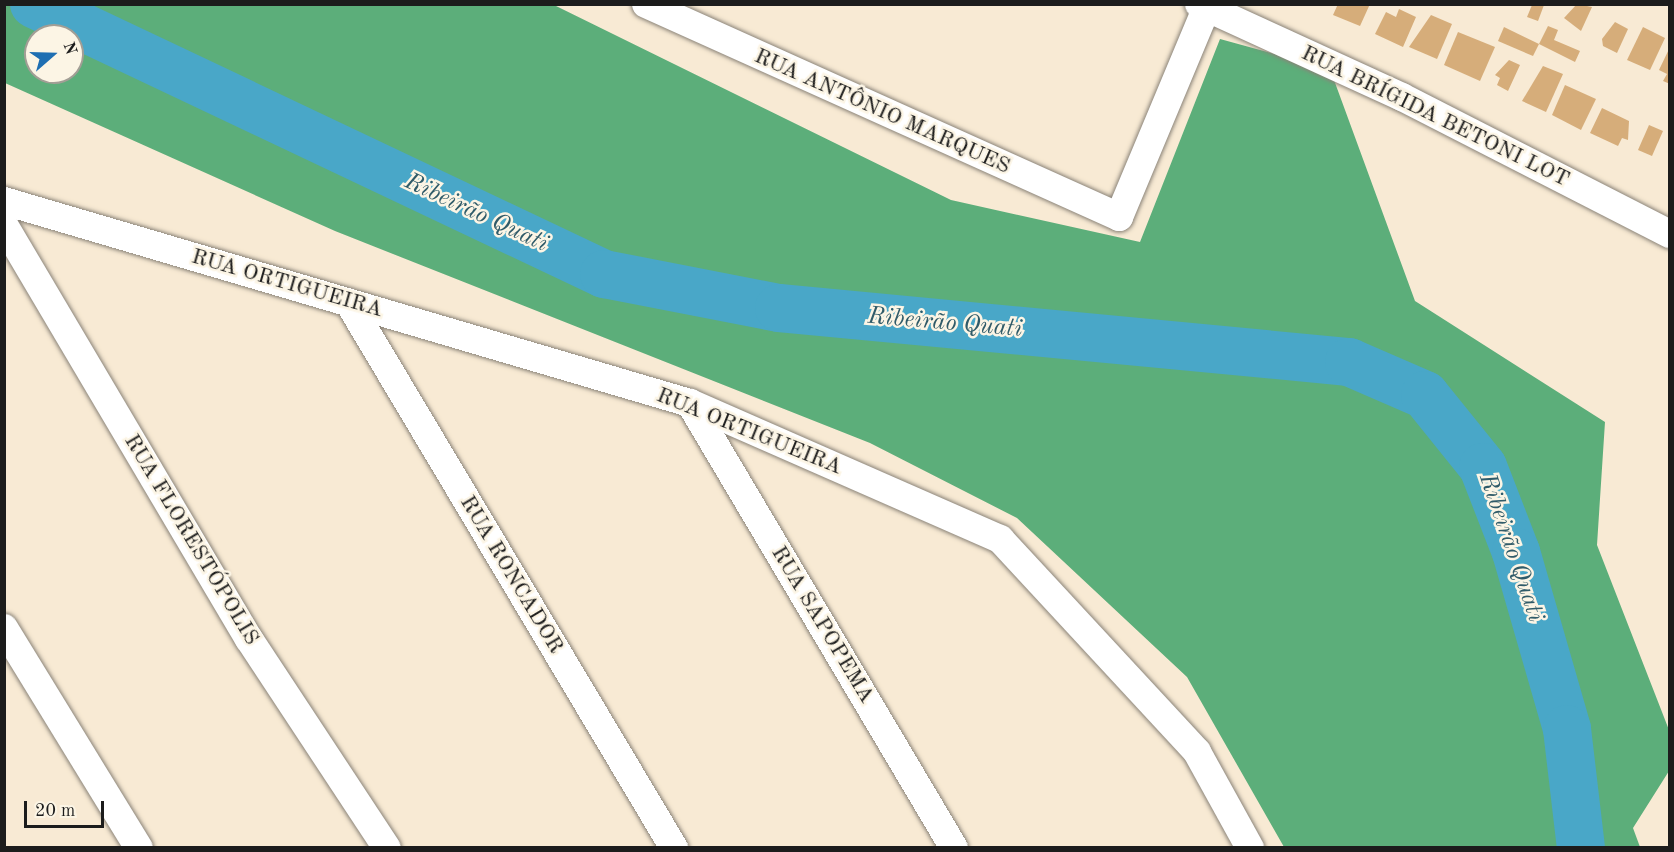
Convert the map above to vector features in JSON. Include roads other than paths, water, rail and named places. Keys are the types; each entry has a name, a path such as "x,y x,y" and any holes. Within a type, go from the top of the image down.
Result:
{"street":[{"name":"RUA ANTÔNIO MARQUES","path":"646,4 1119,217 1205,6"},
{"name":"RUA BRÍGIDA BETONI LOT","path":"1205,6 1402,97 1670,234"},
{"name":"RUA ORTIGUEIRA","path":"4,201 690,403 1000,539 1197,752 1250,848"},
{"name":"RUA FLORESTÓPOLIS","path":"4,225 249,639 387,848"},
{"name":"RUA RONCADOR","path":"349,303 674,848"},
{"name":"RUA SAPOPEMA","path":"690,403 954,848"},
{"path":"4,628 140,848"}],"waterway":[{"name":"Ribeirão Quati","path":"34,4 604,274 779,308 1349,362 1425,395 1483,467 1516,552 1567,729 1581,848"}]}
